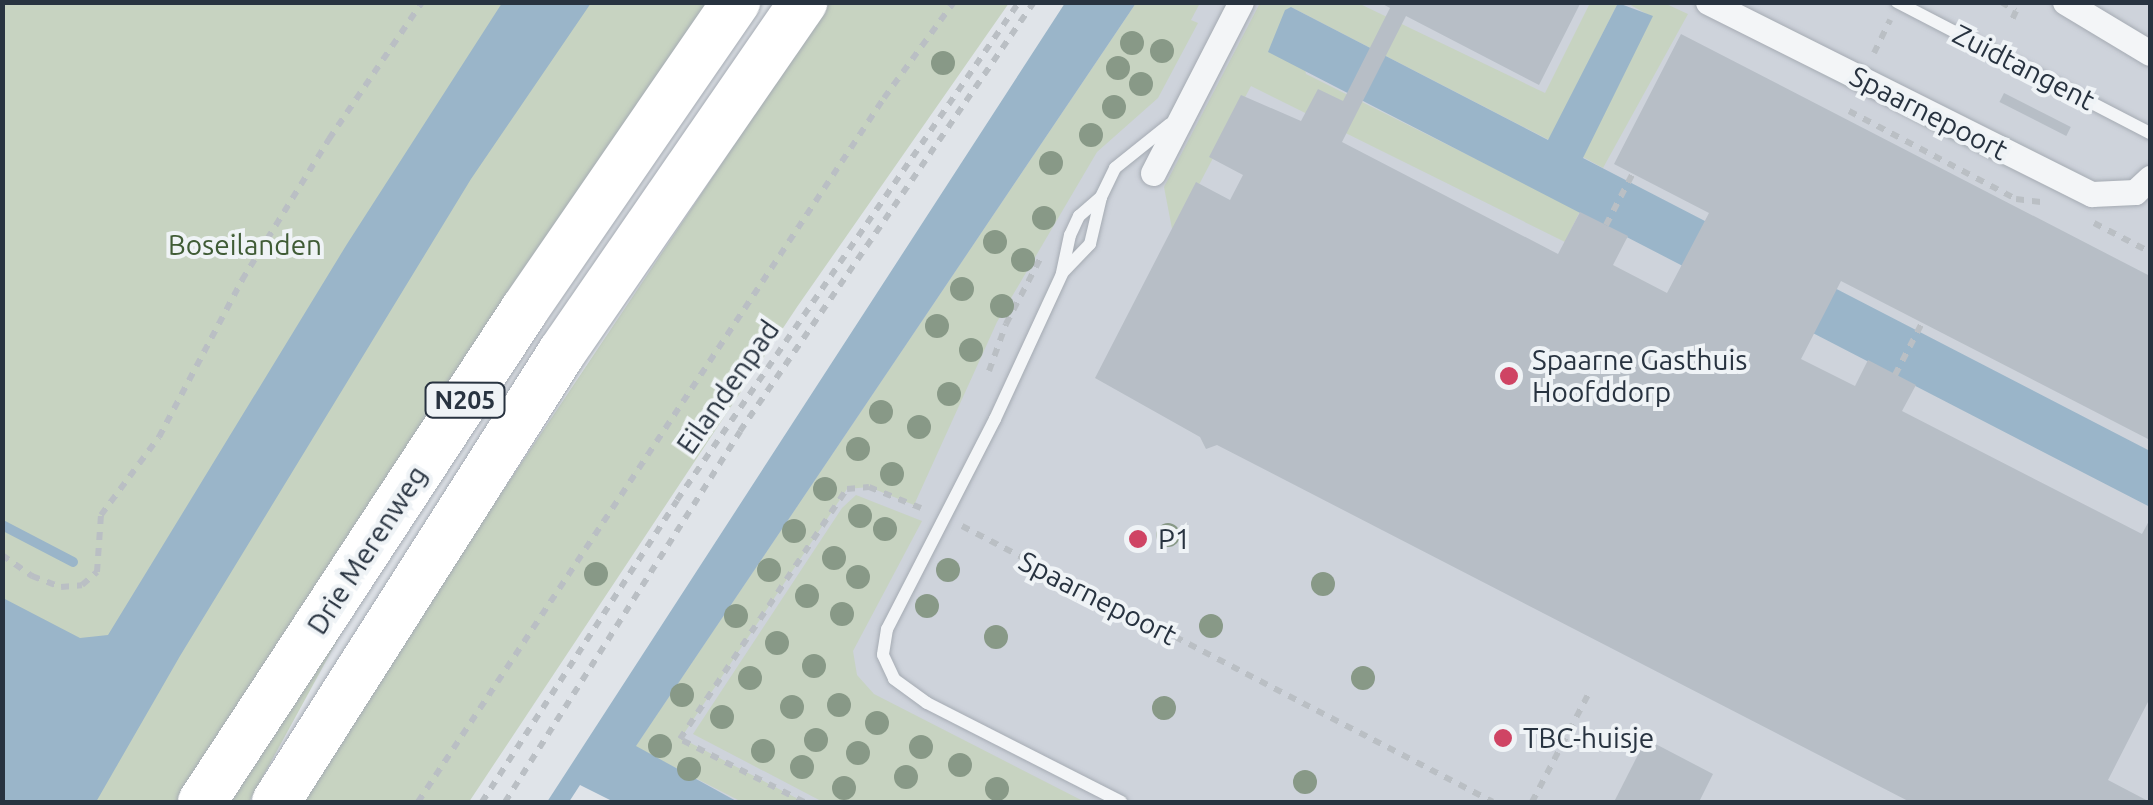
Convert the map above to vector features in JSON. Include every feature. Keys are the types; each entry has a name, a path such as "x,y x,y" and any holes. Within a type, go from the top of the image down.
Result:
{"highway":[{"name":"Drie Merenweg","path":"202,802 525,309 736,2"},
{"name":"Drie Merenweg","path":"276,802 562,352 803,2"}],"street":[{"path":"1153,173 1242,2"},
{"name":"Spaarnepoort","path":"1708,2 2092,194 2135,192 2150,178"},
{"path":"2065,2 2150,52"},
{"path":"2123,36 2150,64"}],"lane":[{"name":"Zuidtangent","path":"1898,2 2150,132"},
{"path":"1062,274 1090,244 1101,197 1115,168 1182,115"},
{"path":"1101,197 1079,216 1062,274 995,419 887,630 883,655 894,679 927,703 1121,802"}],"path":[{"path":"2,555 32,576 61,587 82,585 96,572 101,516 159,437 242,280 329,139 422,2"},
{"path":"418,802 840,164 954,2"},
{"name":"Eilandenpad","path":"482,802 677,500 1020,2"},
{"path":"505,802 740,431 1034,2"},
{"path":"2001,2 2016,11 2012,20"},
{"path":"1606,225 1633,174"},
{"path":"1895,375 1922,323"},
{"path":"804,802 680,739 847,489 869,487 921,508"},
{"name":"Spaarnepoort","path":"943,516 1492,802"},
{"path":"1532,802 1590,691"}],"shaded area":[{"name":"Spaarne Gasthuis Hoofddorp","path":"1114,3 2150,3 2150,802 723,802 621,749"}],"green space":[{"name":"Boseilanden","path":"2,3 713,3 180,802 3,802"},
{"path":"829,3 1009,3 797,307 469,802 303,802 411,628"},
{"path":"1136,3 1200,3 1191,20 1198,23 1158,98 1097,152 997,322 914,505 869,487 847,489 681,738 804,802 742,802 635,747"},
{"path":"1260,3 1358,3 1545,93 1590,3 1618,3 1549,140 1291,7 1306,74 1580,211 1565,242 1251,86 1173,234 1164,187"},
{"path":"1627,3 1664,3 1688,14 1603,168 1583,157 1652,17"},
{"path":"856,495 922,521 853,651 857,675 874,694 1085,802 823,802 693,734 842,508"},
{"path":"395,535 249,802 219,802"}],"water":[{"path":"502,3 591,3 471,179 180,656 96,802 3,802 3,598 80,638 108,635 347,244"},
{"path":"1065,3 1136,3 636,746 738,802 614,802 580,785 569,802 547,802"},
{"path":"1618,3 1653,16 1583,158 2150,451 2150,507 1268,52 1285,10 1291,7 1548,140"}],"building":[{"path":"1379,2 1581,2 1539,85 1406,16 1342,142 1558,254 1580,212 1628,236 1613,265 1667,293 1709,213 1614,164 1681,34 2150,276 2150,440 1841,281 1801,359 1855,386 1868,360 1916,385 1902,411 2142,534 2150,519 2150,698 2108,780 2150,802 1910,802 1217,445 1206,449 1200,437 1095,378 1196,182 1230,200 1243,175 1209,157 1241,95 1301,121 1318,89 1343,101 1390,8"},
{"path":"2004,93 2071,127 2066,136 1999,102"},
{"path":"1646,739 1713,774 1699,802 1614,802"}],"waterway":[{"path":"2,525 73,562"}],"place":[{"name":"Spaarne Gasthuis Hoofddorp","path":"1509,376"},
{"name":"P1","path":"1138,539"},
{"name":"TBC-huisje","path":"1503,738"}]}
